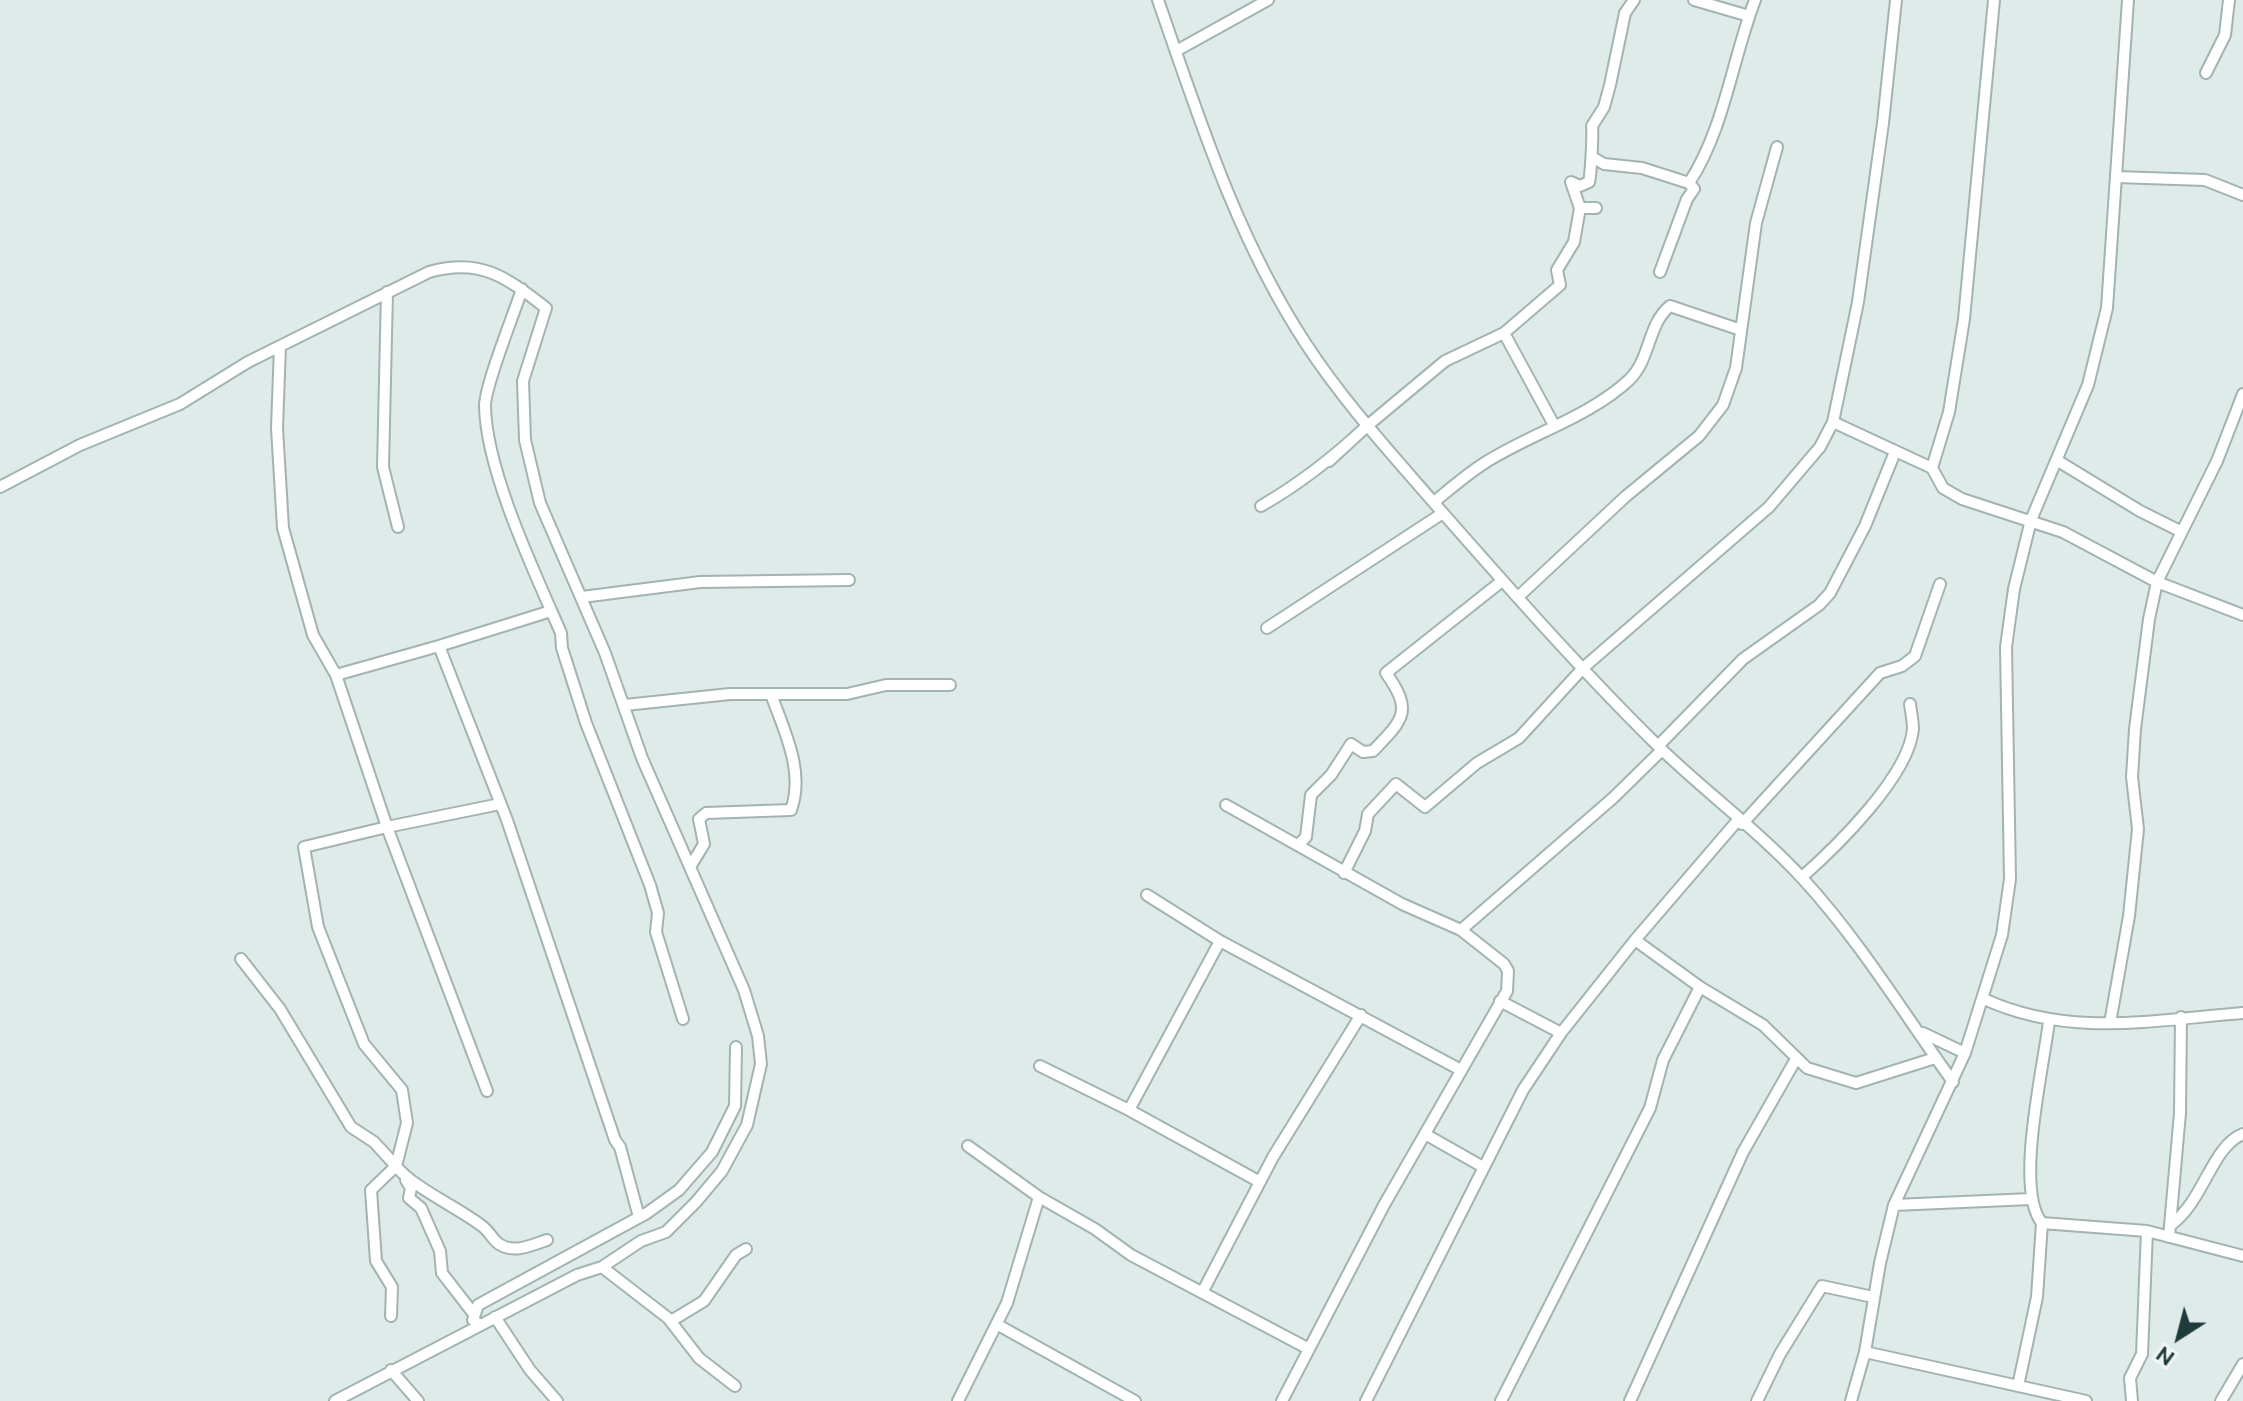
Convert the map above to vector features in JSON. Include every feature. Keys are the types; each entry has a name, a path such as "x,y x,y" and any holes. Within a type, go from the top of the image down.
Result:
{"street":[{"path":"1158,0 1231,203 1276,293 1306,344 1367,426 1502,581 1660,748 1802,877 1862,949 1953,1082"},
{"path":"1176,51 1268,0"},
{"path":"1261,506 1329,461 1445,361 1504,333 1560,285 1557,270 1574,242 1580,208 1571,182 1580,186 1589,182 1592,126 1604,107 1625,13 1634,0"},
{"path":"1694,0 1749,16"},
{"path":"1689,183 1720,119 1730,71 1755,0"},
{"path":"1344,873 1365,831 1368,814 1396,784 1425,807 1477,763 1519,738 1583,668 1769,507 1804,469 1833,422 1866,248 1896,0"},
{"path":"1994,0 1964,319 1949,412 1932,468 1935,477 1953,495 2031,520 2104,552 2157,582 2243,615"},
{"path":"1851,1401 1865,1352 1873,1297 1894,1205 1965,1053 1999,950 2009,890 2006,647 2014,589 2031,520 2058,461 2099,347 2107,308 2128,0"},
{"path":"2206,73 2225,35 2229,0"},
{"path":"1518,597 1713,421 1730,393 1756,223 1777,147"},
{"path":"1592,157 1604,164 1642,168 1689,183 1694,189 1660,272"},
{"path":"2116,177 2205,180 2243,195"},
{"path":"1580,208 1596,208"},
{"path":"0,487 80,445 180,404 280,346 429,272 469,265 522,289 546,308 523,381 525,440 540,503 582,597 625,705 642,758 744,990 758,1036 761,1064 756,1096 747,1125 727,1165 666,1232 641,1241 602,1267 577,1275 335,1401"},
{"path":"522,289 485,405 497,468 511,512 551,611 586,723 650,885 658,913 656,932 683,1019"},
{"path":"387,292 383,467 398,527"},
{"path":"1434,502 1482,464 1628,380 1642,362 1656,321 1670,306 1741,330"},
{"path":"1504,333 1554,425"},
{"path":"280,346 277,428 283,528 313,635 336,675 387,827 487,1091"},
{"path":"2110,1023 2129,916 2138,829 2132,777 2144,643 2157,582 2217,461 2243,394"},
{"path":"1833,422 1932,468"},
{"path":"1461,930 1571,831 1613,798 1743,659 1819,605 1830,593 1854,550 1895,452"},
{"path":"2058,461 2140,511 2180,531"},
{"path":"1267,628 1443,513"},
{"path":"582,597 637,588 672,588 700,582 849,580"},
{"path":"1299,844 1306,837 1311,795 1331,775 1351,744 1363,752 1373,751 1404,710 1404,700 1386,673 1502,581"},
{"path":"1366,1401 1517,1101 1561,1033 1635,940 1740,822 1880,673 1902,666 1915,656 1940,584"},
{"path":"336,675 551,611"},
{"path":"439,646 500,804 615,1140 620,1147 639,1217"},
{"path":"625,705 730,694 847,694 886,685 950,685"},
{"path":"690,867 704,844 699,819 706,813 791,810 798,790 794,766 771,694"},
{"path":"1802,877 1850,833 1896,769 1913,729 1910,704"},
{"path":"391,1316 392,1287 376,1261 371,1190 396,1166 407,1123 402,1090 364,1044 318,927 304,847 500,804"},
{"path":"1226,805 1299,844 1344,873 1461,930 1504,964 1508,981 1500,1001 1459,1069 1282,1401"},
{"path":"1147,895 1220,941 1459,1069"},
{"path":"1635,940 1700,987 1763,1025 1807,1068 1852,1084 1935,1058"},
{"path":"1129,1110 1220,941"},
{"path":"241,959 280,1009 351,1127 374,1142 406,1180 411,1188 409,1198 421,1208 440,1251 442,1273 473,1313"},
{"path":"1501,1401 1650,1108 1663,1060 1700,987"},
{"path":"1984,999 2049,1021 2088,1026 2243,1013"},
{"path":"1500,1001 1561,1033"},
{"path":"1203,1291 1260,1182 1361,1015"},
{"path":"2169,1237 2180,1101 2181,1017"},
{"path":"2018,1386 2037,1297 2042,1223 2035,1214 2031,1199 2032,1136 2049,1021"},
{"path":"1921,1032 1965,1053"},
{"path":"480,1325 473,1320 478,1305 639,1217 679,1190 712,1152 735,1106 736,1047"},
{"path":"1630,1401 1743,1152 1796,1059"},
{"path":"1040,1066 1129,1110 1260,1182"},
{"path":"1425,1134 1483,1167"},
{"path":"2172,1224 2208,1180 2225,1144 2243,1134"},
{"path":"968,1146 1039,1197 1131,1255 1309,1349"},
{"path":"406,1180 438,1195 485,1227 500,1244 519,1250 547,1240"},
{"path":"958,1401 998,1325 1039,1197"},
{"path":"1894,1205 2031,1199"},
{"path":"2042,1223 2147,1231 2243,1256"},
{"path":"2132,1401 2130,1378 2142,1354 2147,1231"},
{"path":"671,1321 704,1301 736,1255 746,1249"},
{"path":"602,1267 671,1321 699,1358 735,1386"},
{"path":"1757,1401 1780,1354 1822,1286 1873,1297"},
{"path":"495,1317 530,1370 557,1401"},
{"path":"998,1325 1128,1399"},
{"path":"1865,1352 2086,1401"},
{"path":"2221,1401 2243,1364"},
{"path":"391,1370 418,1401"}]}
